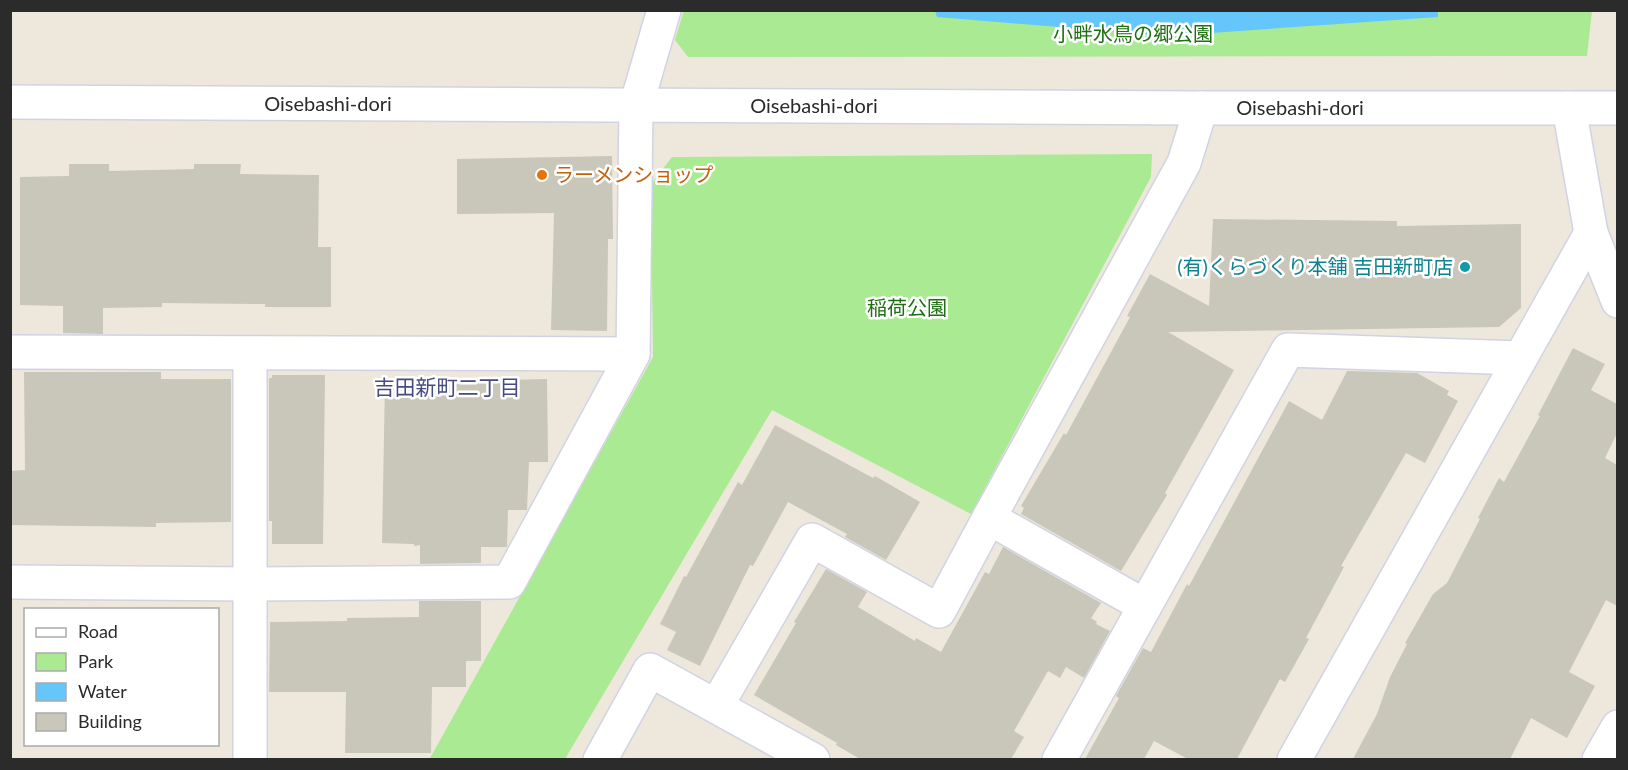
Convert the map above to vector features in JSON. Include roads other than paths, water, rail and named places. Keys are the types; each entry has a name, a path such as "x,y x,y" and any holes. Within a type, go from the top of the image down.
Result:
{"street":[{"path":"10,582 249,584 509,582 633,354 636,106 664,10"},
{"name":"Oisebashi-dori","path":"10,102 1617,108"},
{"path":"717,705 812,540 939,611 1184,163 1201,108"},
{"path":"1569,108 1591,233 1617,300"},
{"path":"1294,759 1591,233"},
{"path":"1059,759 1288,350 1520,358"},
{"path":"10,352 633,354"},
{"path":"250,354 250,759"},
{"path":"989,518 1145,606"},
{"path":"600,759 650,670 813,759"},
{"path":"1599,759 1617,727"}],"water":[{"path":"935,11 1438,11 1438,17 1168,36 937,17"}],"place":[{"name":"ラーメンショップ","path":"542,175"},
{"name":"(有)くらづくり本舗 吉田新町店","path":"1465,267"}],"district":[{"name":"吉田新町二丁目","path":"447,388"}],"park label":[{"name":"小畔水鳥の郷公園","path":"1133,34"},
{"name":"稲荷公園","path":"907,308"}]}
